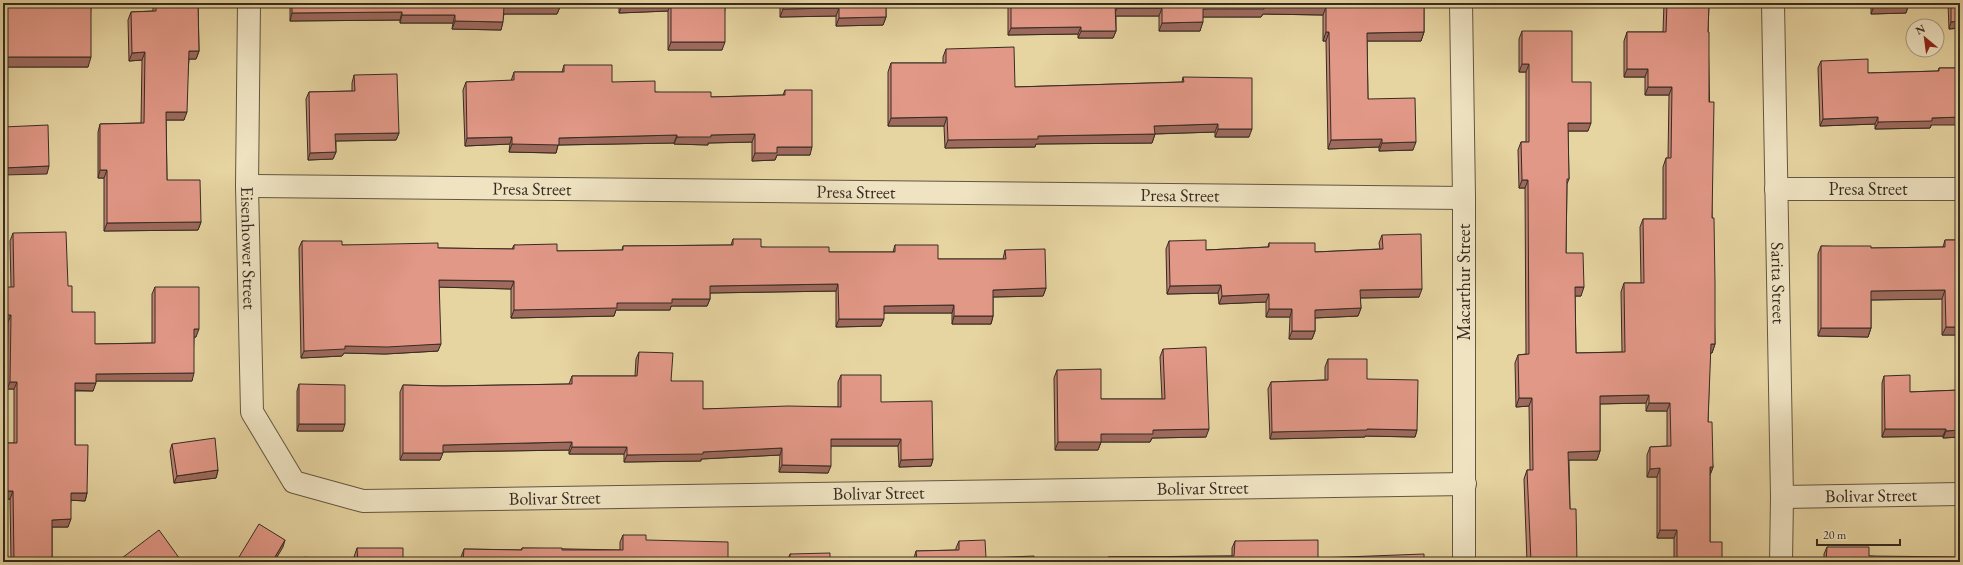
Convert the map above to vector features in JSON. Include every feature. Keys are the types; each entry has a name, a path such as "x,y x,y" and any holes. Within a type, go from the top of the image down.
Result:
{"street":[{"name":"Eisenhower Street","path":"249,3 247,186 252,412 294,482"},
{"name":"Macarthur Street","path":"1461,3 1464,198 1464,562"},
{"name":"Sarita Street","path":"1773,3 1782,497 1781,562"},
{"name":"Presa Street","path":"247,186 1464,198"},
{"name":"Presa Street","path":"1776,189 1960,189"},
{"name":"Bolivar Street","path":"294,482 363,501 1465,484"},
{"name":"Bolivar Street","path":"1782,497 1960,494"}],"building":[{"path":"7,3 91,3 91,57 3,57 3,7 7,7"},
{"path":"156,3 198,3 199,51 189,51 187,112 166,112 167,180 200,180 201,222 107,223 107,170 100,170 100,124 144,123 145,52 132,53 131,12 156,11"},
{"path":"292,3 559,3 560,7 504,6 503,22 455,21 455,15 402,15 402,12 292,13"},
{"path":"622,3 671,3 622,5"},
{"path":"671,3 725,3 725,42 671,42"},
{"path":"783,3 886,3 886,17 839,18 839,8 783,9"},
{"path":"1011,3 1115,3 1116,31 1081,31 1081,27 1011,28"},
{"path":"1117,3 1424,3 1424,32 1367,33 1368,99 1415,98 1416,142 1382,143 1382,139 1331,140 1329,32 1326,32 1326,7 1264,5 1264,9 1203,9 1203,22 1162,23 1162,8 1117,8"},
{"path":"1667,3 1709,3 1709,102 1714,102 1712,218 1714,218 1715,283 1715,344 1711,344 1708,422 1712,422 1713,467 1710,467 1710,542 1722,542 1722,562 1677,562 1677,530 1660,530 1660,468 1650,469 1650,447 1671,446 1670,403 1649,403 1649,395 1600,396 1600,451 1568,452 1570,509 1576,509 1577,562 1531,562 1527,470 1533,470 1532,398 1519,398 1518,355 1529,354 1528,180 1522,180 1521,142 1529,142 1529,64 1522,64 1522,31 1572,31 1572,82 1591,82 1591,123 1568,123 1569,179 1567,179 1566,253 1583,253 1584,287 1575,287 1576,353 1625,352 1624,283 1644,283 1643,219 1666,219 1666,158 1671,158 1672,87 1648,87 1648,69 1627,69 1627,32 1666,32"},
{"path":"1874,3 1909,3 1908,6 1874,6"},
{"path":"1951,3 1960,3 1960,21 1951,22"},
{"path":"1014,47 1015,87 1184,82 1183,77 1252,78 1252,129 1218,129 1218,124 1154,126 1155,134 1038,136 1038,139 948,140 947,117 891,118 891,63 946,63 946,49"},
{"path":"1868,59 1868,73 1939,71 1939,68 1960,68 1960,117 1932,118 1932,121 1878,122 1878,117 1823,119 1821,61"},
{"path":"564,65 612,65 612,82 655,81 655,92 711,92 711,97 785,95 785,90 812,90 812,147 777,147 777,153 755,153 755,134 711,135 711,137 677,137 677,135 559,138 559,145 512,144 512,137 467,138 466,82 514,80 514,72 564,72"},
{"path":"397,74 399,133 335,134 336,152 310,153 309,92 355,91 354,75"},
{"path":"48,125 49,166 3,168 3,127"},
{"path":"66,232 68,286 72,286 72,312 95,312 95,344 155,343 155,287 199,287 199,329 194,329 194,373 96,374 96,383 75,383 75,445 88,445 87,493 71,493 71,519 52,520 52,562 3,562 3,560 14,560 13,491 6,491 6,443 17,443 17,382 10,382 11,315 3,315 3,287 14,287 13,233"},
{"path":"1421,234 1422,289 1360,290 1361,308 1315,310 1315,331 1292,331 1292,309 1269,309 1269,294 1222,296 1221,285 1170,286 1169,241 1206,240 1206,250 1269,247 1269,243 1315,243 1315,252 1383,249 1382,235"},
{"path":"733,239 761,239 761,247 829,247 829,252 895,252 895,245 938,245 938,259 1006,259 1005,250 1045,249 1046,288 993,290 993,316 954,316 954,305 884,306 884,319 839,319 838,284 710,286 710,299 672,299 672,303 617,303 617,308 514,310 514,281 439,280 441,344 387,347 345,346 345,349 304,351 302,241 342,241 342,245 438,243 438,248 514,249 514,245 557,244 557,251 623,250 623,246 733,245"},
{"path":"1945,240 1960,240 1960,327 1946,327 1945,290 1871,291 1871,328 1821,328 1821,246 1871,246 1871,248 1945,247"},
{"path":"1206,347 1209,429 1153,430 1153,434 1101,434 1101,442 1058,442 1057,370 1101,369 1101,399 1165,399 1163,349"},
{"path":"639,352 673,353 671,381 703,381 703,409 788,406 841,407 841,375 881,375 881,402 932,401 933,459 901,460 901,439 831,439 831,466 782,465 782,448 703,452 703,454 627,455 627,447 572,447 572,442 443,445 443,453 403,453 403,385 443,386 572,384 572,376 637,376"},
{"path":"1328,359 1367,359 1367,379 1418,380 1417,430 1367,429 1272,432 1271,382 1328,380"},
{"path":"1910,375 1910,392 1960,390 1960,430 1885,429 1884,376"},
{"path":"299,384 345,385 345,424 299,424"},
{"path":"215,438 218,470 177,476 172,444"},
{"path":"259,524 285,540 272,562 236,562"},
{"path":"159,530 182,562 125,562 122,558"},
{"path":"623,535 646,535 646,540 728,542 728,562 463,562 464,549 522,550 522,548 562,548 562,550 623,550"},
{"path":"985,540 986,558 1034,556 1035,562 917,562 916,551 959,550 959,541"},
{"path":"1318,540 1318,558 1424,554 1424,562 1108,562 1108,557 1234,556 1235,541"},
{"path":"1827,547 1869,547 1869,556 1960,557 1960,562 1826,562"},
{"path":"357,548 403,548 403,562 358,562"},
{"path":"830,553 830,562 790,562 790,554"},
{"path":"305,557 323,562 304,562"}]}
